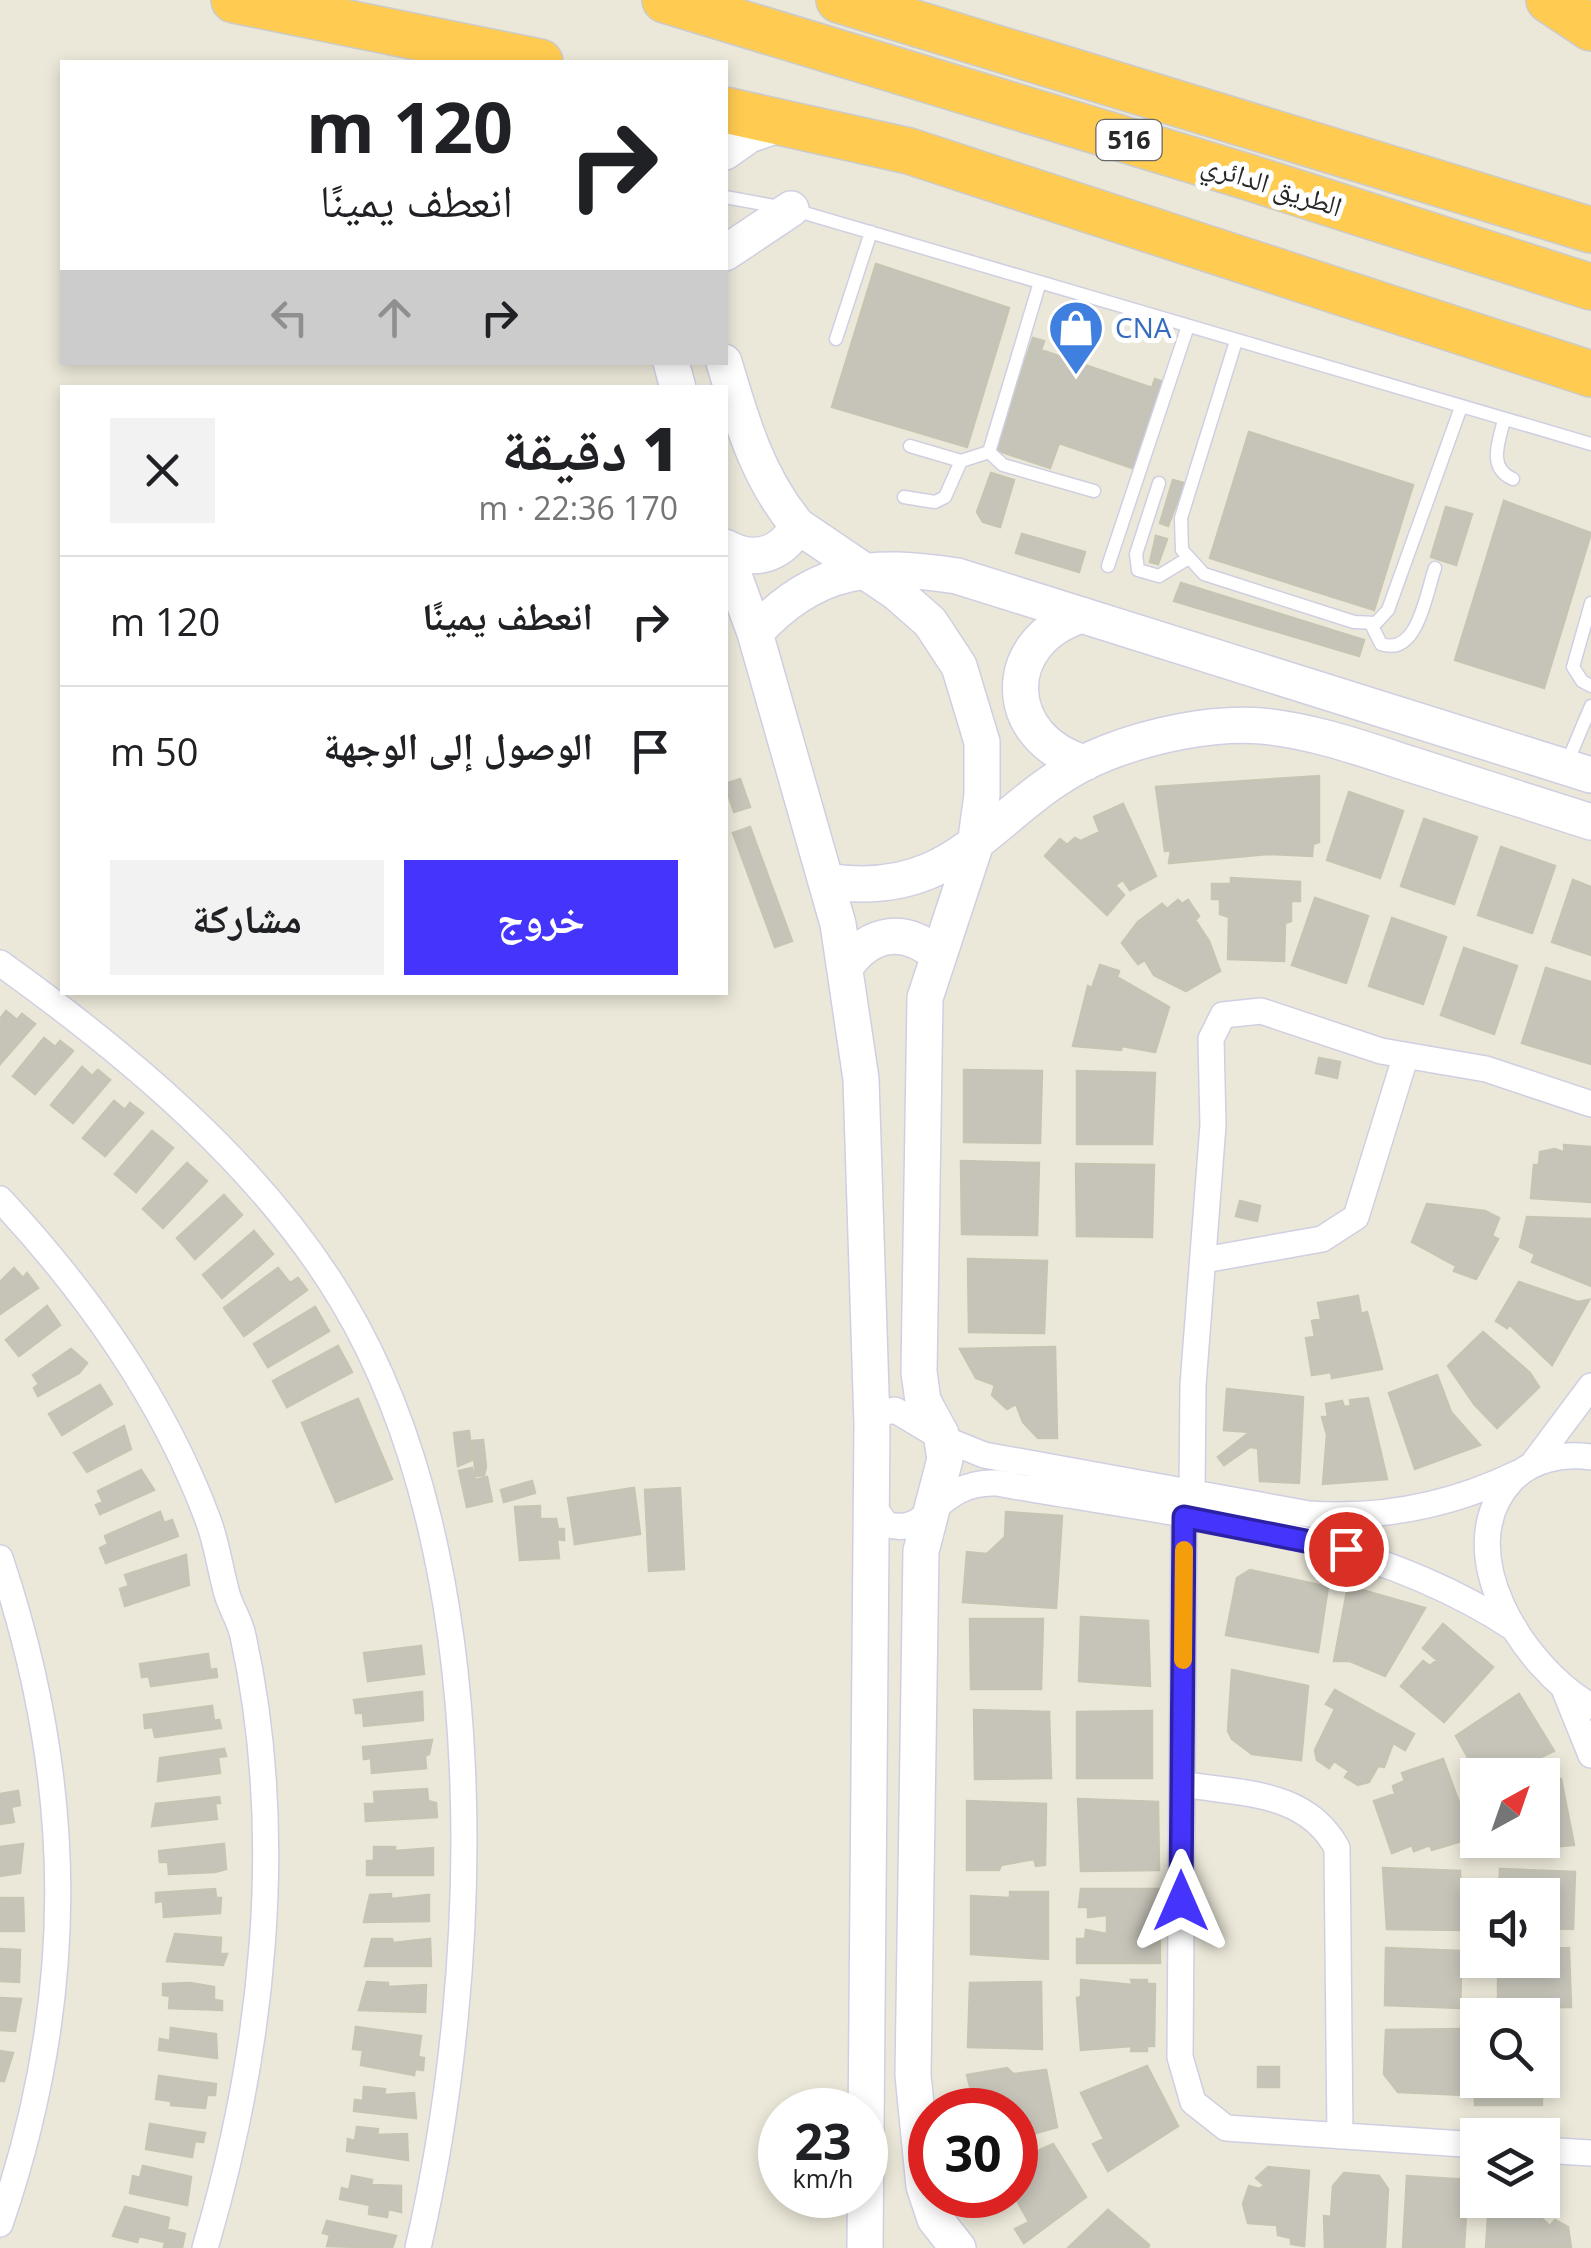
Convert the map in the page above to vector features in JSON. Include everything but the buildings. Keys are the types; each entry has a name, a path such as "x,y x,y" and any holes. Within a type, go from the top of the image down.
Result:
{"highway":[{"path":"234,0 526,60"},
{"name":"الطريق الدائري","path":"665,0 1248,176 1591,287"},
{"name":"الطريق الدائري","path":"839,0 1591,230"},
{"path":"1549,0 1591,28"},
{"path":"728,111 908,151 1591,374"}],"street":[{"path":"728,150 750,135 780,124"},
{"path":"728,251 791,209"},
{"path":"725,365 750,444 798,526 897,593 930,622 970,691 984,769 975,846 937,954 921,1039 919,1372 924,1400 942,1438 944,1469 928,1514 921,1551 914,2075 924,2186 948,2245"},
{"path":"728,550 757,557 775,552 798,526"},
{"path":"728,558 754,633 826,882 846,966 862,1096 872,1424 865,2248"},
{"path":"754,633 801,592 859,570 957,576 1578,771"},
{"path":"1082,615 1047,631 1034,645 1025,662 1021,700 1026,718 1050,748 1085,763"},
{"path":"826,882 852,886 904,882 942,868 975,846 1029,798 1085,763 1128,746 1204,728 1260,726 1314,734 1591,822"},
{"path":"846,966 858,948 878,937 899,934 920,941 937,954"},
{"path":"0,963 130,1066 273,1206 342,1301 387,1388 414,1462 429,1519 456,1694 464,1870 447,2096 418,2248"},
{"path":"1192,1492 1193,1384 1213,1108 1211,1039 1224,1016 1261,1010 1405,1058 1486,1069 1591,1104"},
{"path":"1204,1260 1322,1239 1356,1217 1405,1058"},
{"path":"0,1199 72,1282 163,1422 210,1524 228,1599 242,1631 260,1758 265,1886 252,2039 235,2134 205,2248"},
{"path":"1591,1386 1498,1498 1487,1529 1494,1580 1515,1629 1562,1686 1591,1706"},
{"path":"872,1424 881,1413 896,1410 942,1438 984,1455 1309,1514 1362,1516 1436,1504 1558,1457 1591,1457"},
{"path":"869,1502 878,1518 895,1528 914,1526 958,1488 984,1482 1310,1541 1382,1560 1451,1590 1515,1629"},
{"path":"1184,1517 1180,2057 1192,2102 1226,2128 1460,2144"},
{"path":"0,1558 27,1648 51,1754 60,1877 52,2011 42,2077 0,2224"},
{"path":"1562,1686 1591,1756"},
{"path":"1182,1784 1285,1802 1307,1811 1325,1827 1336,1848 1340,2136"},
{"path":"1560,2151 1591,2153"}],"lane":[{"path":"728,198 791,209 1591,444"},
{"path":"836,340 871,232"},
{"path":"989,452 1040,282"},
{"path":"1108,566 1188,326"},
{"path":"1236,341 1180,518 1178,534 1187,559 1218,580 1371,624 1380,644 1392,648 1404,644 1412,634 1435,568"},
{"path":"1371,624 1388,610 1461,407"},
{"path":"1504,420 1496,459 1501,472 1513,479"},
{"path":"910,446 961,462 989,452"},
{"path":"989,452 1003,465 1094,491"},
{"path":"904,498 935,502 945,498 961,462"},
{"path":"1159,483 1136,554 1138,570 1144,575 1160,576 1187,559"},
{"path":"1591,602 1573,658 1576,674 1591,686"},
{"path":"1578,771 1591,706"}],"slow traffic":[{"path":"1183,1660 1184,1550"}],"place":[{"name":"CNA","path":"1076,377"}],"route":[{"path":"1181,1901 1184,1517 1346,1549"}]}
